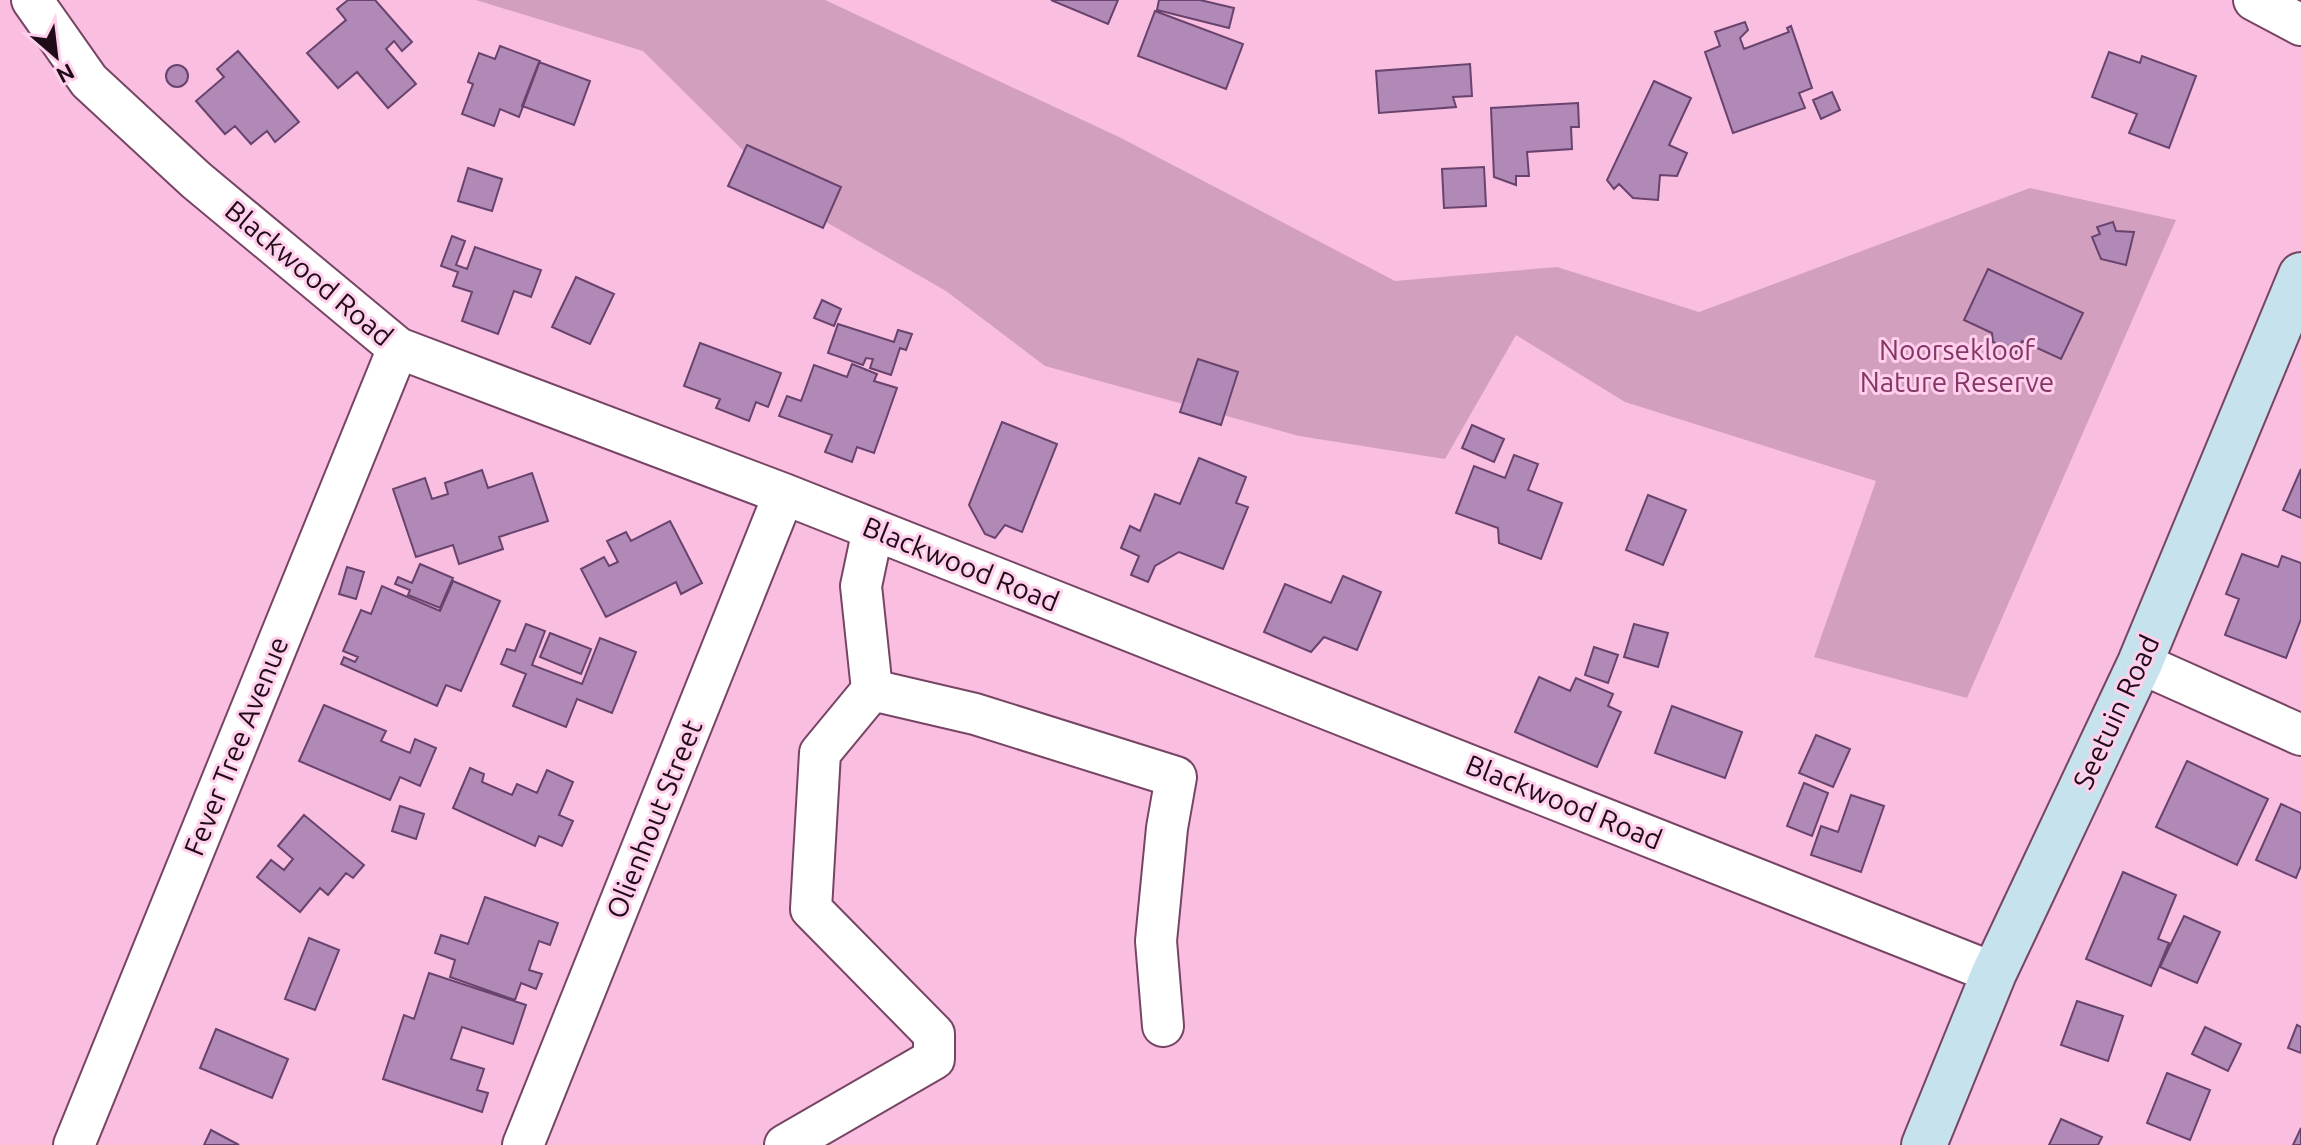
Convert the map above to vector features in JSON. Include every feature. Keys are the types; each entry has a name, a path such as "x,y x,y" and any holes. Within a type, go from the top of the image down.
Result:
{"street":[{"name":"Blackwood Road","path":"32,0 89,81 196,180 398,348 784,494 1994,973"},
{"path":"2254,0 2301,25"},
{"name":"Seetuin Road","path":"1924,1145 1994,973 2140,663 2300,282"},
{"name":"Fever Tree Avenue","path":"74,1145 398,348"},
{"name":"Olienhout Street","path":"523,1145 784,494"},
{"path":"785,1145 934,1059 934,1034 811,909 820,753 872,690 861,586 873,529"},
{"path":"2140,663 2301,735"},
{"path":"872,690 990,718 1176,777 1167,828 1156,941 1163,1026"}],"green space":[{"name":"Noorsekloof Nature Reserve","path":"476,0 825,0 1119,137 1395,281 1557,267 1699,312 2030,188 2176,220 1967,698 1814,657 1876,481 1625,402 1516,335 1445,459 1299,436 1045,366 946,291 800,207 643,51"}],"building":[{"path":"348,0 375,0 412,42 402,51 394,41 386,49 416,84 388,108 357,72 338,88 307,53 346,20 337,9"},
{"path":"1051,0 1118,0 1108,24"},
{"path":"1159,0 1200,0 1234,8 1229,28 1157,10"},
{"path":"1155,11 1243,44 1226,89 1138,56"},
{"path":"1745,22 1748,30 1740,38 1744,49 1789,32 1787,28 1791,26 1812,88 1799,93 1805,108 1733,133 1705,52 1720,46 1715,32"},
{"path":"500,46 540,61 519,117 500,109 494,126 462,114 473,84 468,82 479,53 495,59"},
{"path":"238,51 299,122 275,142 267,131 251,144 235,126 225,134 196,101 224,77 217,69"},
{"path":"2109,52 2140,63 2142,56 2196,76 2169,148 2129,133 2137,114 2092,97"},
{"path":"539,62 590,81 574,125 522,106"},
{"path":"1470,64 1472,96 1453,97 1456,107 1379,113 1376,71"},
{"path":"177,65 185,68 188,76 185,84 177,87 169,84 166,76 169,68"},
{"path":"1654,81 1691,98 1669,145 1687,153 1677,176 1660,175 1658,200 1633,198 1619,184 1614,189 1607,180"},
{"path":"1832,92 1840,110 1821,119 1813,100"},
{"path":"1578,103 1579,127 1571,127 1572,149 1527,152 1529,176 1516,176 1516,185 1494,177 1491,108"},
{"path":"747,145 841,187 823,228 728,186"},
{"path":"1484,167 1486,206 1444,208 1442,169"},
{"path":"468,168 502,179 492,211 458,201"},
{"path":"2113,222 2116,231 2134,232 2126,265 2101,259 2092,237 2100,234 2097,227"},
{"path":"452,236 465,241 456,265 467,269 475,247 541,270 531,297 514,291 498,334 462,321 472,292 453,286 458,272 441,266"},
{"path":"1988,269 2083,313 2061,359 2022,341 2016,353 1993,342 1992,333 1964,320"},
{"path":"576,277 614,294 590,344 552,327"},
{"path":"822,300 841,309 834,326 814,318"},
{"path":"838,324 894,342 898,330 912,334 906,350 900,348 891,375 870,368 873,359 866,358 863,365 828,353"},
{"path":"700,343 781,373 768,407 756,402 749,421 716,408 720,399 684,386"},
{"path":"1198,359 1238,372 1221,425 1180,412"},
{"path":"852,364 877,374 874,381 897,388 874,453 857,447 852,462 825,452 832,435 779,416 787,396 801,401 814,365 847,377"},
{"path":"1002,422 1057,444 1022,532 1005,525 995,538 985,534 969,505"},
{"path":"1472,425 1504,439 1494,462 1462,448"},
{"path":"1514,455 1538,464 1528,490 1562,503 1541,559 1499,543 1498,528 1456,513 1474,466 1505,478"},
{"path":"1199,458 1246,477 1236,503 1248,507 1223,569 1179,552 1155,566 1148,582 1131,575 1139,556 1121,548 1130,526 1140,531 1155,494 1180,504"},
{"path":"2301,469 2301,518 2283,510"},
{"path":"482,470 488,488 532,473 548,521 499,537 503,549 459,564 453,545 416,557 393,489 425,478 432,499 448,494 445,483"},
{"path":"1648,495 1686,510 1663,565 1626,550"},
{"path":"670,521 702,583 681,594 676,582 606,617 581,569 604,557 609,566 618,562 607,541 626,532 631,541"},
{"path":"2242,554 2278,567 2282,556 2301,563 2301,619 2286,658 2225,635 2239,599 2226,594"},
{"path":"420,564 453,578 440,608 408,595 410,590 395,584 398,577 412,583"},
{"path":"347,567 364,572 356,599 339,594"},
{"path":"1343,576 1381,592 1357,650 1324,637 1311,652 1264,632 1285,584 1331,603"},
{"path":"453,581 500,601 461,691 446,685 437,706 341,664 344,657 355,662 358,657 343,651 361,610 371,614 382,586 440,611"},
{"path":"526,624 545,631 532,665 582,684 600,638 636,652 612,713 577,699 566,727 513,706 526,674 501,664 507,649 515,651"},
{"path":"1634,624 1668,633 1658,667 1624,657"},
{"path":"550,633 591,649 581,674 540,657"},
{"path":"1594,647 1618,655 1608,683 1585,675"},
{"path":"1539,677 1570,691 1576,678 1613,694 1608,706 1621,712 1597,767 1515,732"},
{"path":"324,705 386,731 381,741 410,753 415,739 436,748 420,786 400,777 390,800 299,761"},
{"path":"1672,706 1742,732 1725,778 1655,753"},
{"path":"1816,735 1850,749 1833,787 1799,773"},
{"path":"2187,761 2268,799 2237,865 2156,827"},
{"path":"470,768 484,774 482,782 512,795 517,784 537,793 547,770 573,782 559,815 573,821 562,846 539,836 535,846 453,808"},
{"path":"1804,783 1828,793 1812,836 1787,826"},
{"path":"1851,795 1884,806 1861,872 1811,855 1821,826 1838,832"},
{"path":"2281,804 2301,813 2301,866 2296,878 2256,860"},
{"path":"400,806 424,814 416,839 392,831"},
{"path":"304,815 364,865 353,878 346,873 328,895 320,888 300,912 257,877 271,860 284,870 293,859 278,846"},
{"path":"2123,872 2176,895 2158,939 2169,943 2151,986 2086,959"},
{"path":"485,897 558,923 550,945 539,941 529,970 542,974 536,989 521,983 515,1000 450,977 455,960 435,953 441,935 468,944"},
{"path":"2184,916 2220,932 2197,983 2160,967"},
{"path":"309,938 339,950 315,1010 285,999"},
{"path":"429,973 526,1005 513,1044 462,1027 451,1059 484,1069 477,1090 488,1093 482,1112 383,1079 404,1015 414,1019"},
{"path":"2077,1001 2123,1016 2108,1061 2061,1045"},
{"path":"2297,1025 2301,1027 2301,1053 2288,1048"},
{"path":"2205,1027 2241,1044 2228,1071 2192,1054"},
{"path":"216,1029 288,1059 272,1098 200,1068"},
{"path":"2167,1073 2210,1090 2190,1140 2147,1123"},
{"path":"2061,1119 2102,1137 2098,1145 2049,1145"},
{"path":"2301,1128 2301,1145 2293,1145"},
{"path":"211,1130 239,1145 204,1145"}]}
